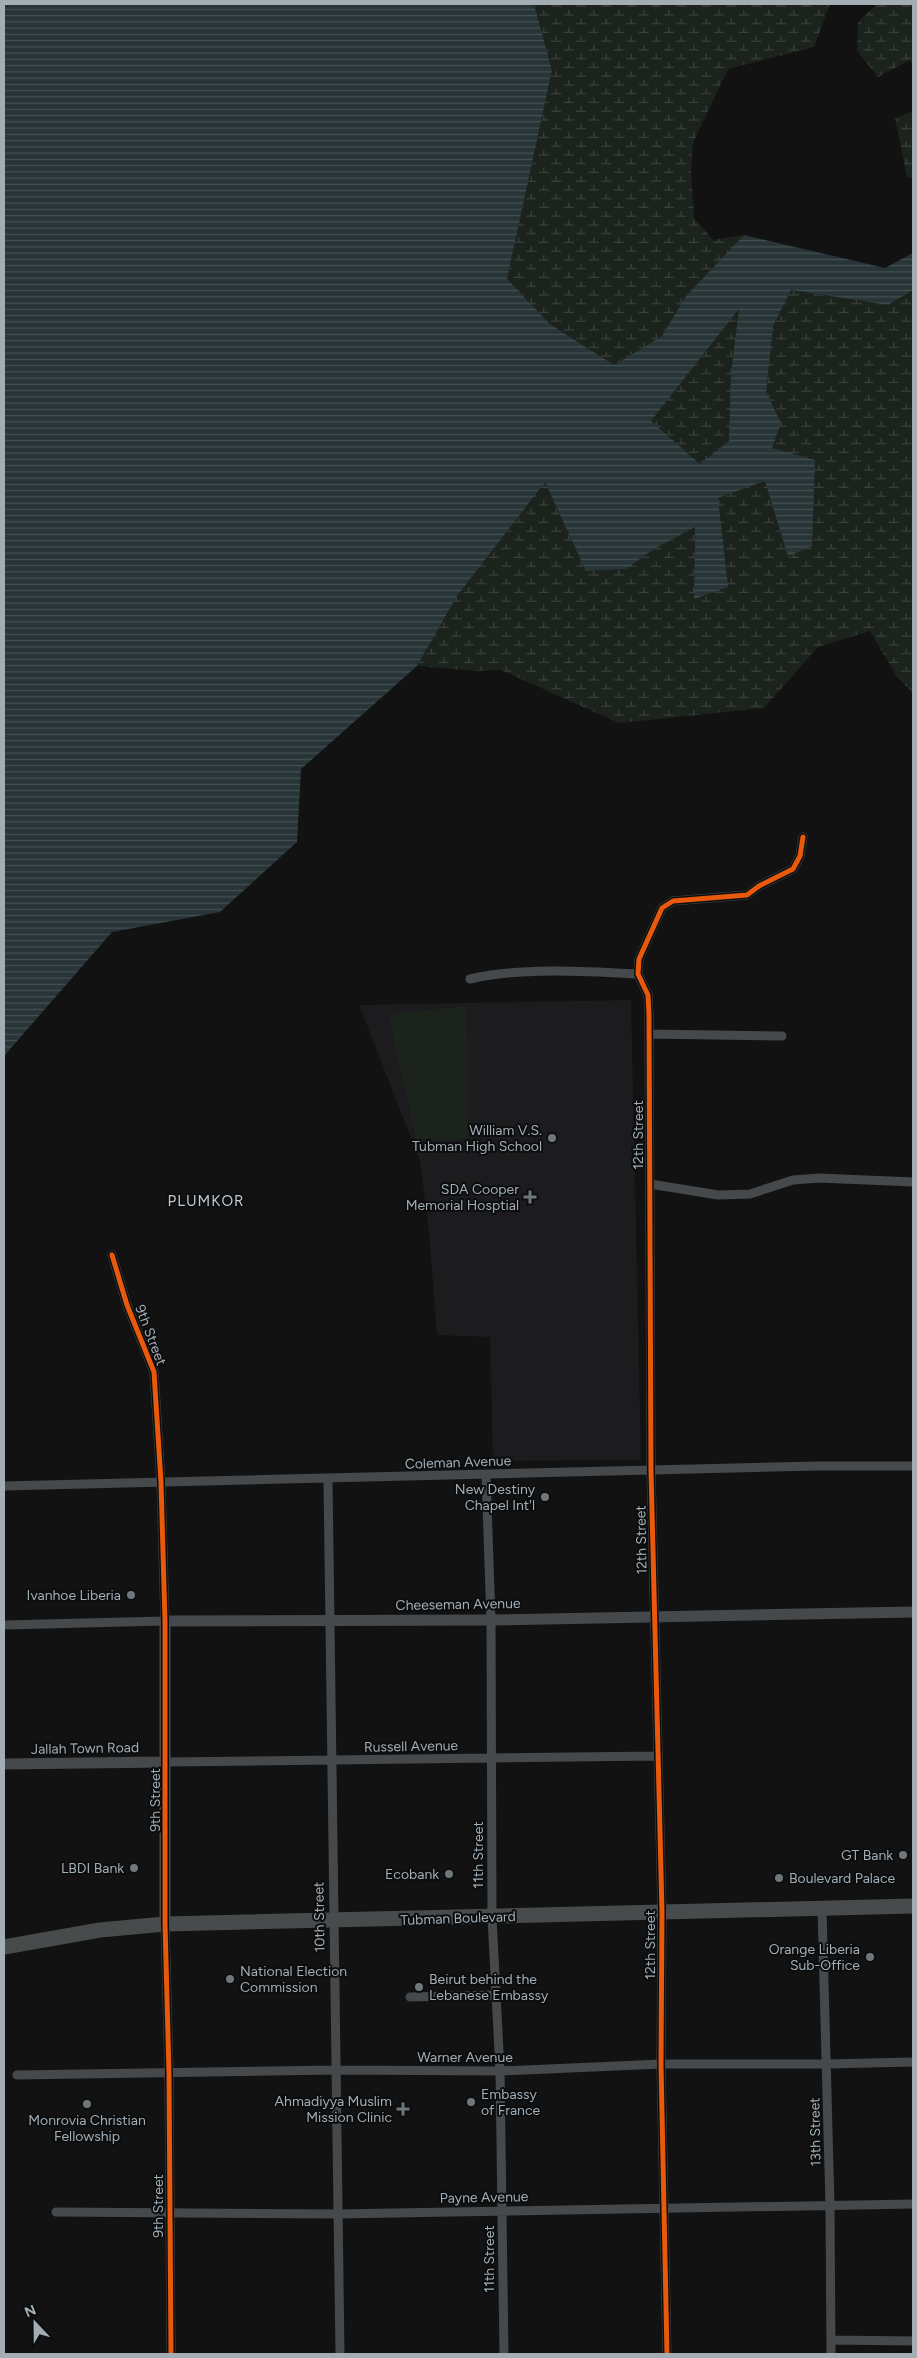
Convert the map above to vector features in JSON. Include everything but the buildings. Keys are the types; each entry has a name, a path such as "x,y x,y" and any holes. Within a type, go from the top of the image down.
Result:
{"highway":[{"name":"Tubman Boulevard","path":"4,1947 100,1930 165,1924 913,1906"}],"street":[{"path":"470,979 565,970 638,974 641,955 659,913 665,904 673,901 747,895 759,886 793,869 800,856 803,837"},
{"name":"12th Street","path":"638,974 648,995 649,1034 651,1470 662,1912 661,2064 667,2354"},
{"path":"649,1034 782,1036"},
{"path":"650,1184 718,1195 750,1194 793,1180 819,1178 913,1182"},
{"name":"9th Street","path":"112,1255 127,1305 154,1372 161,1482 165,1621 165,1924 169,2073 170,2354"},
{"name":"Coleman Avenue","path":"4,1486 328,1480 651,1470 913,1466"},
{"name":"11th Street","path":"486,1475 491,1620 492,1917 500,2071 504,2354"},
{"name":"10th Street","path":"328,1480 340,2354"},
{"name":"Cheeseman Avenue","path":"4,1625 165,1621 491,1620 654,1615 913,1612"},
{"name":"Russell Avenue","path":"166,1762 331,1762 657,1756"},
{"name":"Jallah Town Road","path":"4,1764 166,1762"},
{"name":"13th Street","path":"822,1909 830,2205 831,2354"},
{"path":"410,1997 496,1995"},
{"name":"Warner Avenue","path":"17,2075 336,2070 500,2071 661,2064 913,2062"},
{"name":"Payne Avenue","path":"56,2212 338,2214 913,2204"},
{"path":"830,2340 913,2341"}],"shaded area":[{"path":"4,4 534,4 552,70 507,279 550,324 614,365 662,336 686,296 744,235 885,268 913,253 913,290 888,305 791,290 773,326 766,392 781,423 772,448 815,460 812,546 788,556 765,481 718,498 728,587 694,599 695,527 654,549 626,569 586,571 545,482 457,596 417,666 301,769 297,842 220,912 112,932 4,1056","holes":["739,309 731,374 729,441 700,464 651,421"]},
{"name":"SDA Cooper Memorial Hosptial","path":"631,1000 641,1460 493,1461 490,1337 437,1335 429,1232 420,1161 359,1005"}],"green space":[{"path":"534,4 830,4 814,47 728,69 693,143 691,171 694,218 713,240 744,235 686,296 662,336 614,365 550,324 507,279 552,70"},
{"path":"877,4 913,4 913,66 910,60 878,77 857,51 858,22"},
{"path":"913,111 913,179 907,177 895,118"},
{"path":"791,290 888,305 913,290 913,693 897,677 870,631 818,647 764,708 619,723 501,670 476,671 417,666 457,596 545,481 587,571 626,569 654,549 695,527 694,598 700,464 651,421 740,308"},
{"path":"467,1006 468,1140 416,1139 388,1014"}],"cycle path":[{"path":"667,2354 661,2064 662,1912 651,1470 649,1015 648,995 638,974 639,959 662,908 673,901 747,895 759,886 793,869 800,856 803,837"},
{"path":"112,1255 127,1305 154,1372 161,1482 165,1621 165,1924 169,2073 171,2354"}],"place":[{"name":"William V.S. Tubman High School","path":"552,1138"},
{"name":"SDA Cooper Memorial Hosptial","path":"530,1197"},
{"name":"New Destiny Chapel Int'l","path":"545,1497"},
{"name":"Ivanhoe Liberia","path":"131,1595"},
{"name":"GT Bank","path":"903,1855"},
{"name":"LBDI Bank","path":"134,1868"},
{"name":"Ecobank","path":"449,1874"},
{"name":"Boulevard Palace","path":"779,1878"},
{"name":"Orange Liberia Sub-Office","path":"870,1957"},
{"name":"National Election Commission","path":"230,1979"},
{"name":"Beirut behind the Lebanese Embassy","path":"419,1987"},
{"name":"Embassy of France","path":"471,2102"},
{"name":"Monrovia Christian Fellowship","path":"87,2104"},
{"name":"Ahmadiyya Muslim Mission Clinic","path":"403,2109"}],"district":[{"name":"PLUMKOR","path":"206,1201"}]}
